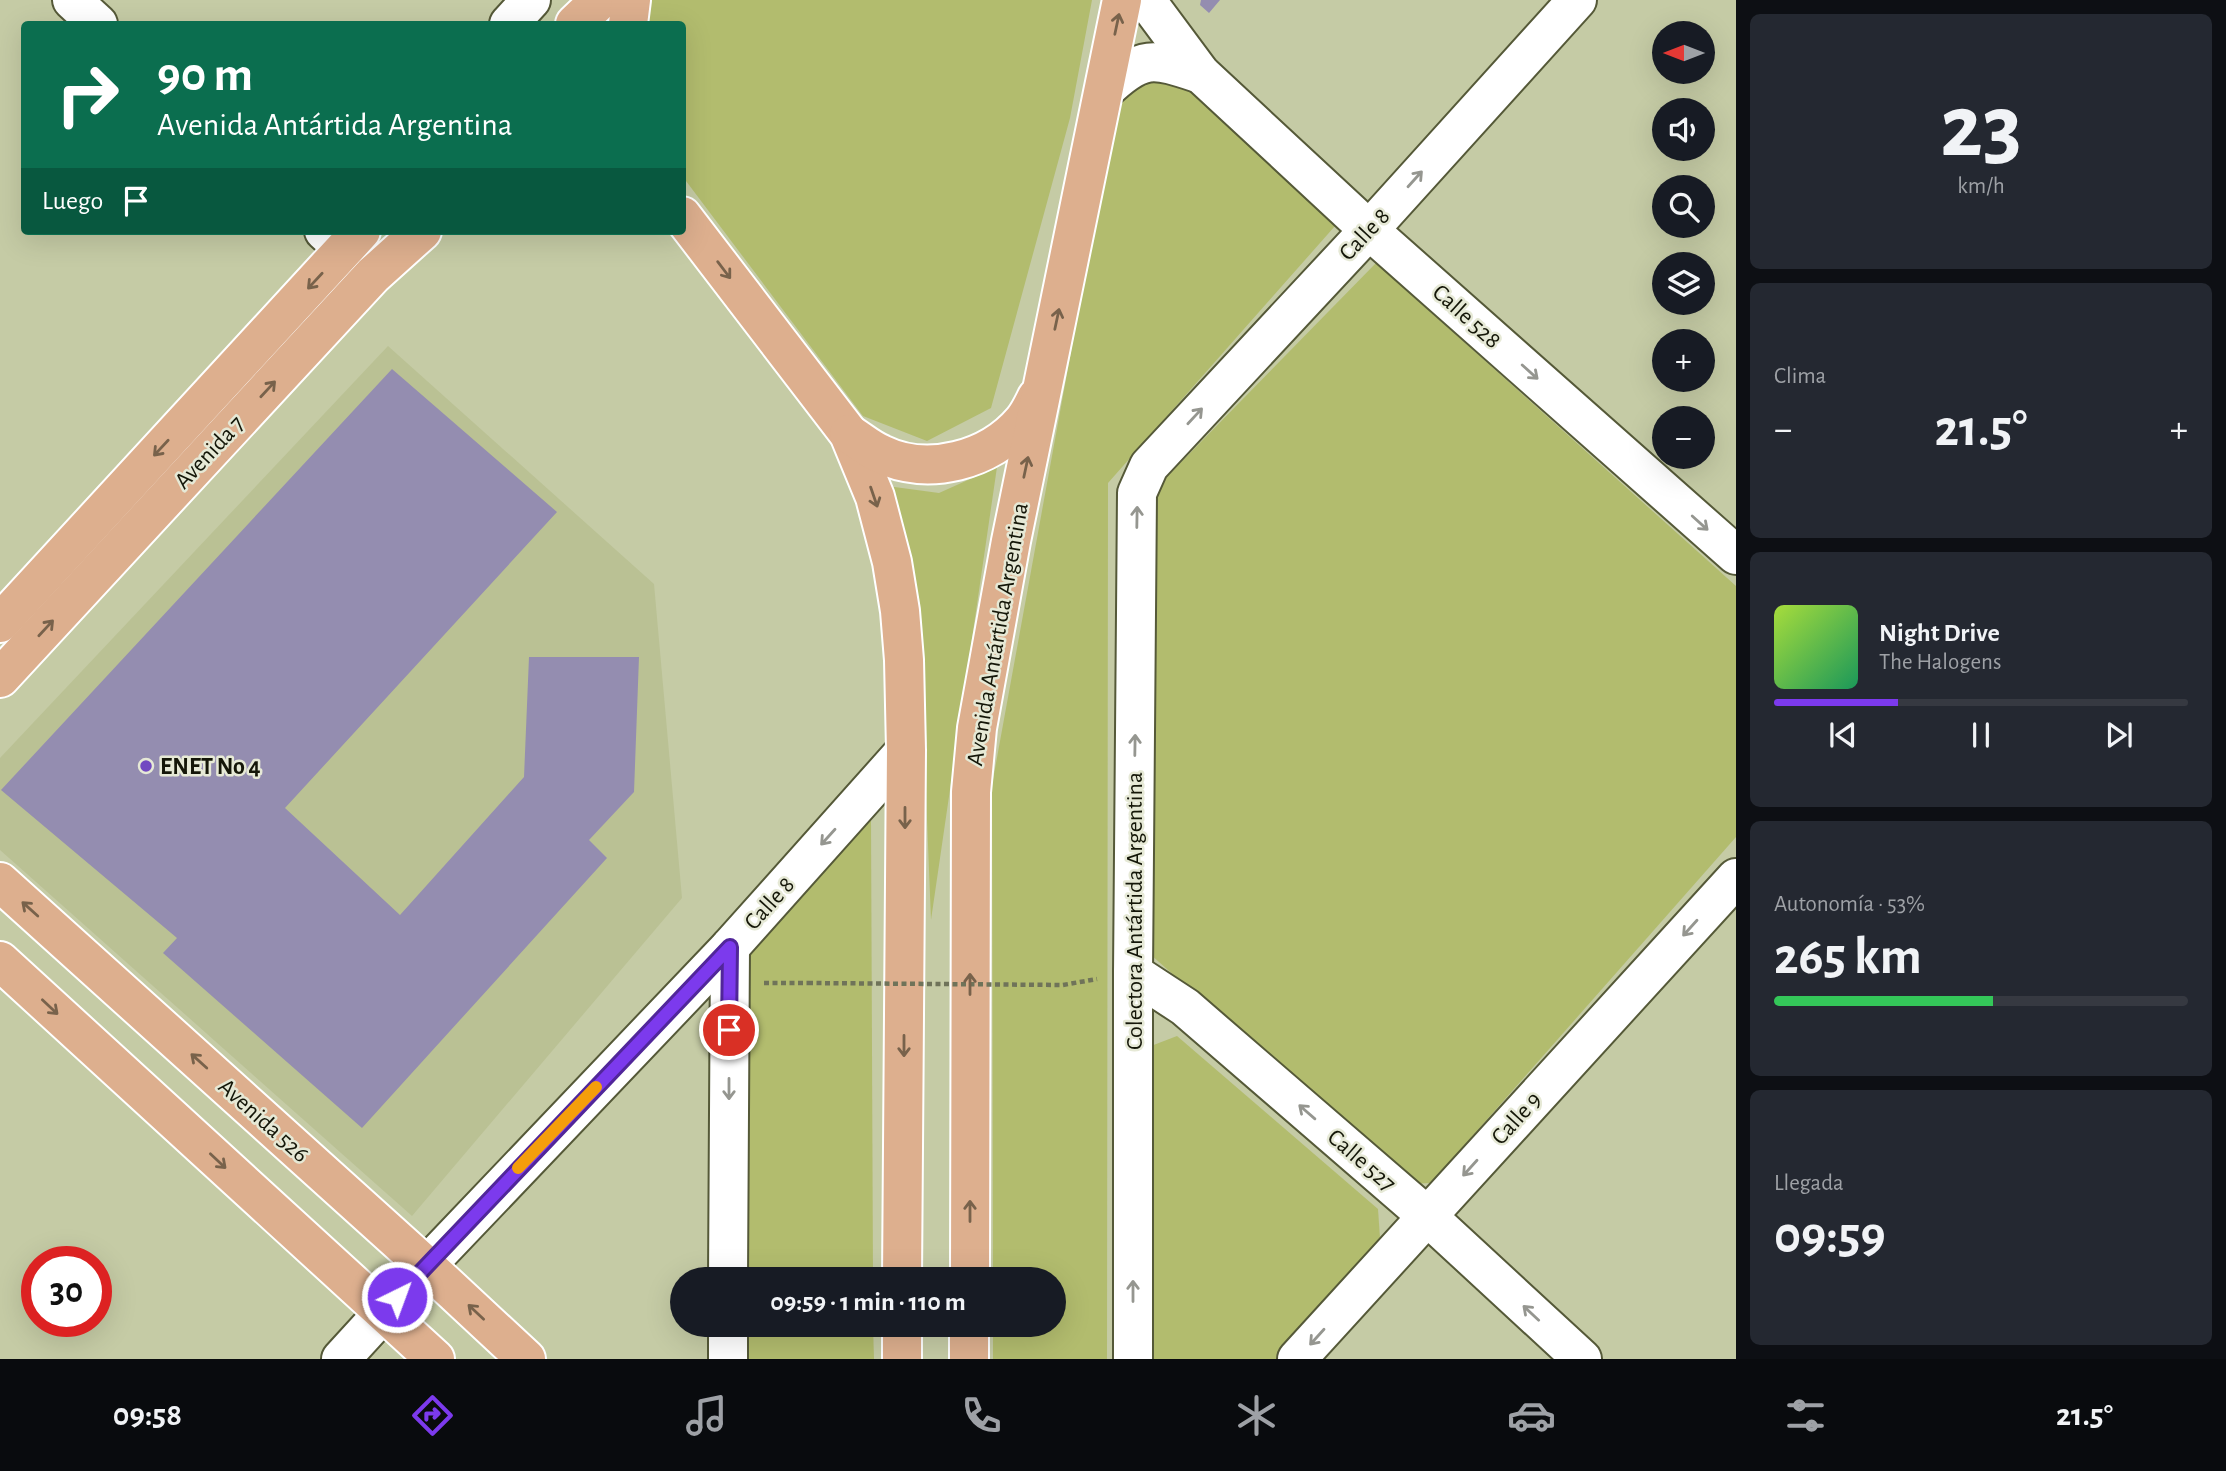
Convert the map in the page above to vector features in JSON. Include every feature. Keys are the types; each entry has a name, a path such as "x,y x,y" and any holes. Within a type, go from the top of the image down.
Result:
{"main road":[{"path":"578,21 600,0"},
{"path":"628,21 631,0"},
{"name":"Avenida Antártida Argentina","path":"970,1267 972,779 977,728 1011,541 1122,0"},
{"path":"686,221 849,434 875,497 892,562 904,660 906,750 902,1267"},
{"name":"Avenida 7","path":"0,678 373,275 418,235"},
{"name":"Avenida 7","path":"0,623 343,237"},
{"path":"849,434 881,455 919,465 958,461 994,446 1024,420 1043,386"},
{"name":"Avenida 526","path":"0,882 526,1359"},
{"path":"0,961 435,1359"},
{"path":"902,1337 902,1359"},
{"path":"969,1359 970,1337"}],"street":[{"path":"72,0 95,21"},
{"path":"512,21 531,0"},
{"name":"Calle 528","path":"1146,0 1201,74 1369,230 1736,555"},
{"name":"Calle 8","path":"1149,467 1577,0"},
{"name":"Calle 528","path":"1105,90 1122,74 1146,62 1165,62 1201,74"},
{"path":"343,237 373,275"},
{"name":"Colectora Antártida Argentina","path":"1133,1359 1137,493 1149,467"},
{"name":"Calle 8","path":"341,1359 730,947 906,750"},
{"name":"Calle 9","path":"1297,1359 1736,878"},
{"path":"728,1267 730,947"},
{"name":"Calle 527","path":"1133,973 1185,1007 1427,1216 1581,1359"},
{"path":"728,1337 728,1359"}],"path":[{"path":"808,983 1063,985"}],"shaded area":[{"path":"388,346 654,584 682,898 412,1216 0,850 0,758"}],"green space":[{"path":"649,0 1092,0 1070,118 991,408 927,441 863,416 686,181 686,21 646,21"},
{"path":"1150,79 1184,84 1335,226 1108,483 1107,1359 993,1359 993,1337 1066,1337 1066,1267 993,1267 992,785 1116,105"},
{"path":"1376,263 1736,586 1736,837 1431,1183 1409,1184 1150,954 1151,493"},
{"path":"997,467 931,920 918,593 887,486 939,493"},
{"path":"871,818 873,1267 743,1267 742,945"},
{"path":"1177,1036 1378,1209 1380,1238 1276,1359 1151,1359 1151,1046"},
{"path":"743,1337 873,1337 874,1359 743,1359"}],"building":[{"path":"1201,0 1220,0 1209,13 1200,5"},
{"path":"392,369 557,512 285,808 400,915 524,777 529,657 639,657 634,792 589,840 607,858 362,1128 163,953 177,938 1,790"}],"slow traffic":[{"path":"518,1168 596,1087"}],"place":[{"name":"ENET No 4","path":"146,766"}],"route":[{"path":"397,1297 730,947 729,1030"}]}
